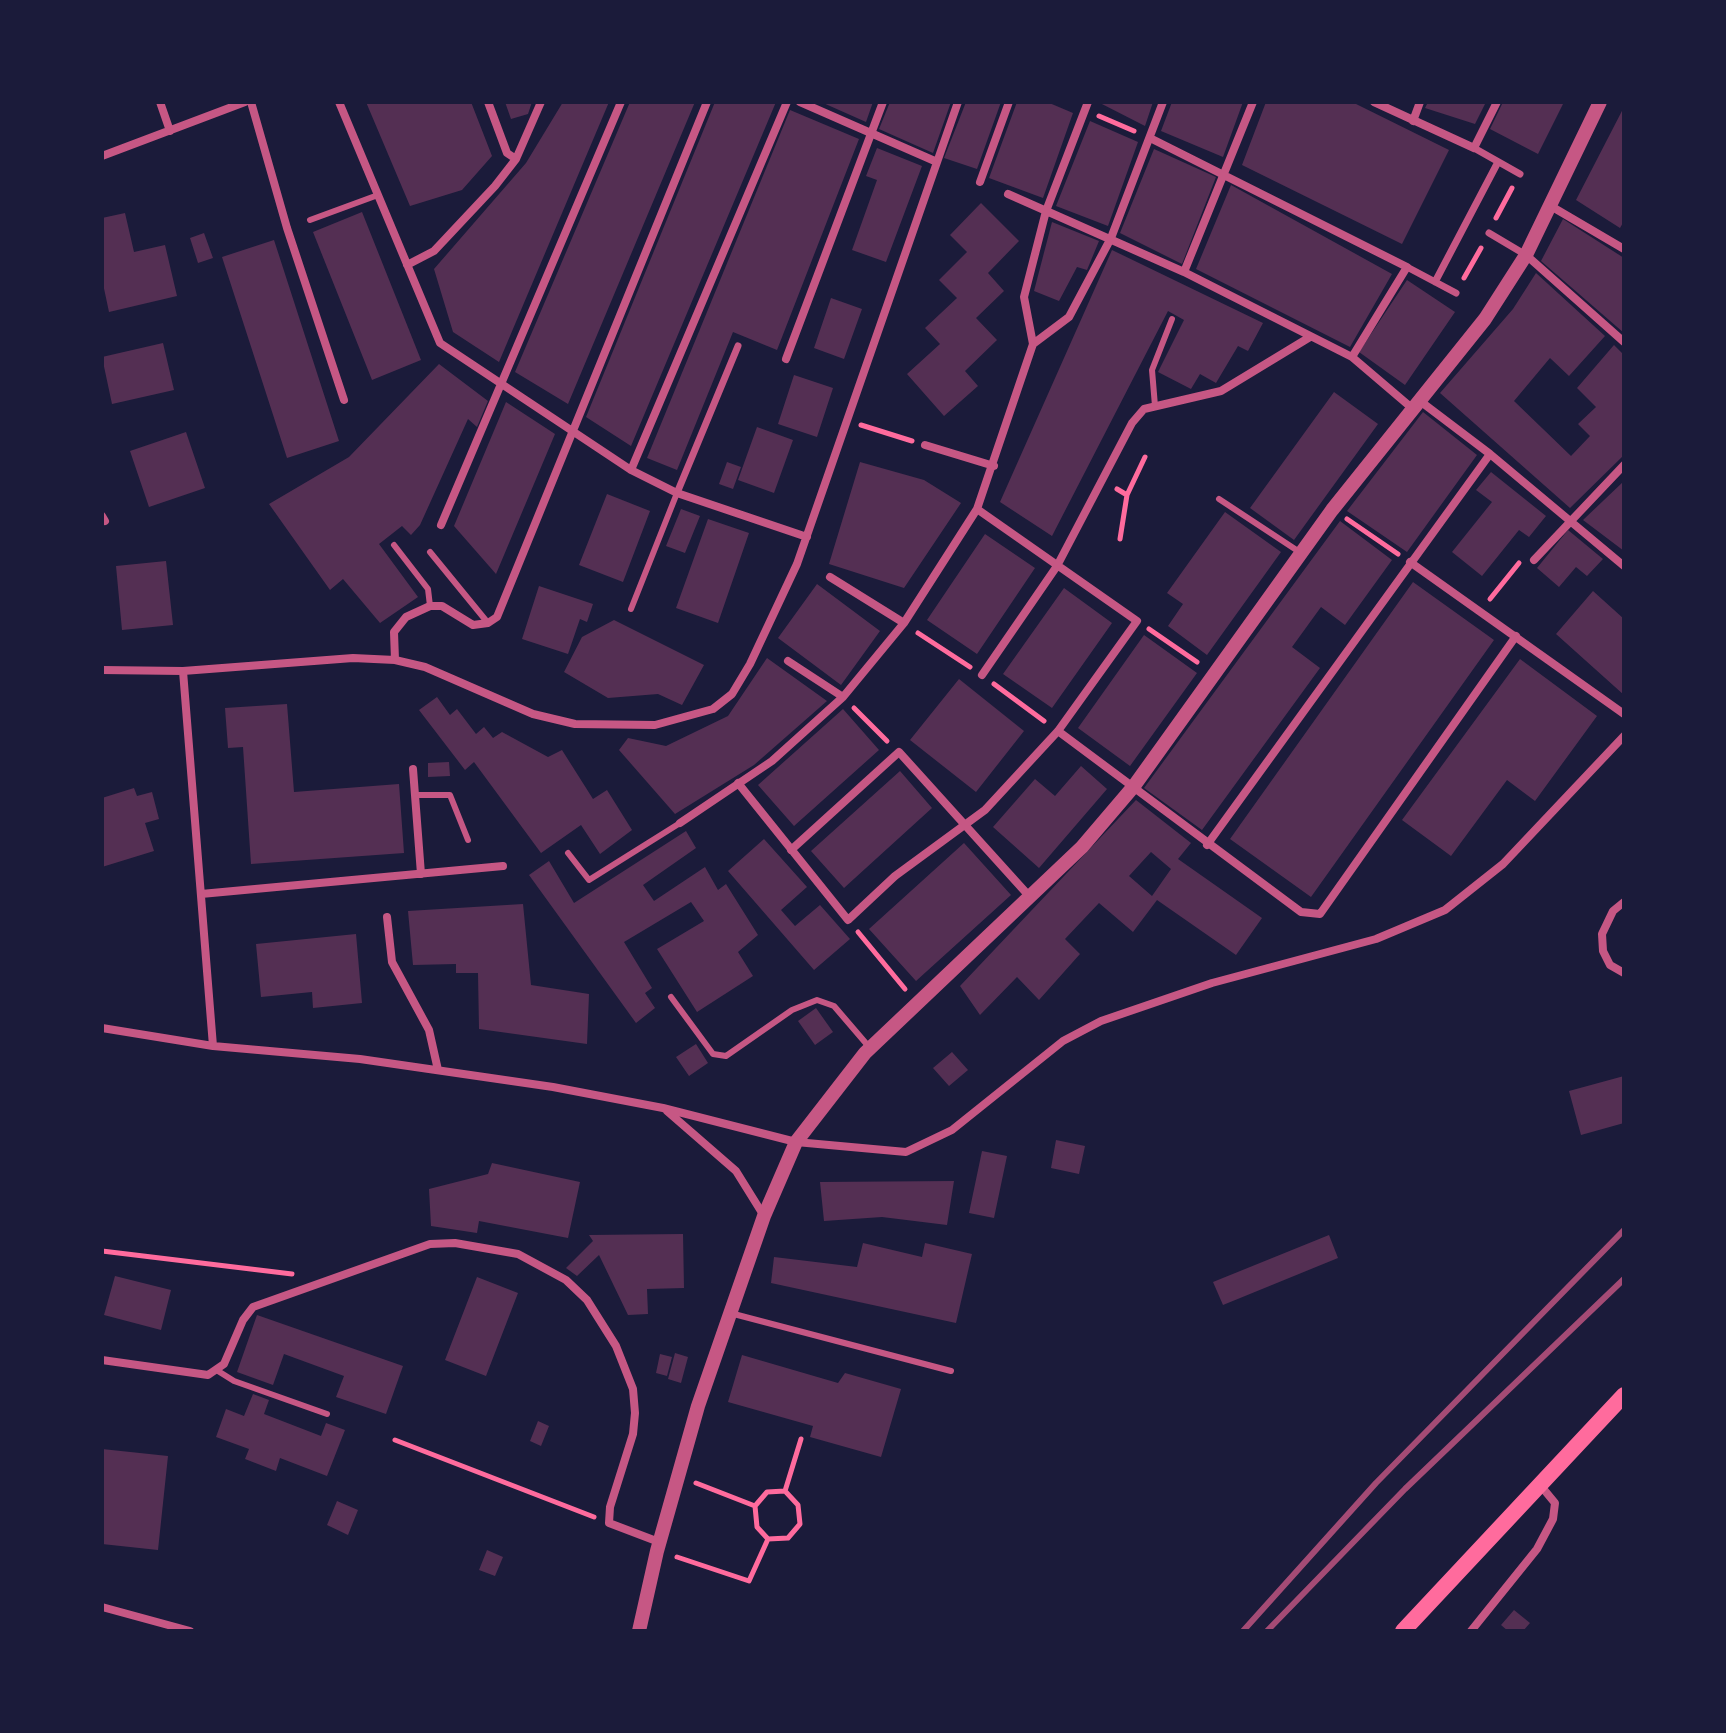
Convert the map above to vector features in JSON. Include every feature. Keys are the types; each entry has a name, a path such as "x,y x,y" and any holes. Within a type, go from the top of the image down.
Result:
{"main road":[{"path":"1403,1631 1624,1395"}],"street":[{"path":"160,102 170,131"},
{"path":"102,156 245,102"},
{"path":"251,102 287,228 344,400"},
{"path":"339,102 440,343 631,470 677,493 807,537"},
{"path":"488,102 507,153 516,159"},
{"path":"407,265 434,251 495,186 516,159 541,102"},
{"path":"441,525 621,102"},
{"path":"395,660 394,632 406,617 430,606 442,606 473,625 488,623 497,617 707,102"},
{"path":"631,470 787,102"},
{"path":"800,102 937,162"},
{"path":"786,359 883,102"},
{"path":"102,670 183,671 353,658 395,660 425,667 533,714 575,724 655,725 713,709 732,694 762,640 807,537 958,102"},
{"path":"980,182 1009,102"},
{"path":"1033,344 1069,317 1111,238 1163,102"},
{"path":"1184,272 1253,102"},
{"path":"1374,102 1474,148 1520,174"},
{"path":"1413,121 1420,102"},
{"path":"1474,148 1497,102"},
{"path":"639,1631 658,1546 730,1313 764,1216 796,1142 832,1091 870,1048 915,1002 1082,847 1134,786 1332,510 1485,319 1526,255 1600,102"},
{"path":"680,823 772,761 843,697 904,623 977,509 1033,344 1024,297 1046,211 1087,106"},
{"path":"1150,138 1225,173 1456,293"},
{"path":"1435,282 1498,162"},
{"path":"1008,194 1184,272 1352,357 1417,406 1490,454 1623,562"},
{"path":"1549,205 1624,249"},
{"path":"1489,233 1526,255 1624,342"},
{"path":"1352,357 1407,267"},
{"path":"982,675 1057,566 1132,423 1144,409 1221,391 1310,337"},
{"path":"677,493 738,346"},
{"path":"925,445 994,466"},
{"path":"1207,845 1490,454"},
{"path":"1534,560 1624,465"},
{"path":"738,783 848,920 895,876 985,810 1058,731 1137,621 977,509"},
{"path":"1410,562 1624,714"},
{"path":"830,577 904,623"},
{"path":"1058,731 1134,786 1207,845 1301,912 1320,914 1516,636"},
{"path":"788,661 843,697"},
{"path":"183,671 213,1046"},
{"path":"102,1028 213,1046 360,1059 438,1070 663,1108 796,1142 906,1152 952,1130 1063,1041 1101,1021 1212,983 1376,939 1445,910 1503,864 1624,736"},
{"path":"791,850 899,752 1030,898"},
{"path":"413,769 421,874"},
{"path":"201,894 503,866"},
{"path":"1624,902 1613,911 1602,934 1603,951 1610,965 1624,973"},
{"path":"387,917 392,962 429,1030 438,1070"},
{"path":"663,1108 736,1171 764,1216"},
{"path":"102,1360 193,1376 218,1371 253,1307 430,1244 455,1243 518,1254 566,1280 587,1300 603,1323 633,1389 633,1434 610,1507 609,1523 658,1546"},
{"path":"1471,1631 1537,1549 1553,1519 1555,1503 1541,1486"},
{"path":"102,1607 190,1631"}],"lane":[{"path":"310,220 378,195"},
{"path":"1155,406 1151,389 1152,370 1172,319"},
{"path":"631,609 677,493"},
{"path":"1219,499 1301,553"},
{"path":"394,545 428,589 430,606"},
{"path":"430,552 488,623"},
{"path":"415,795 450,795 468,840"},
{"path":"568,853 589,880 680,823"},
{"path":"671,997 713,1054 726,1056 792,1010 817,1000 834,1006 870,1048"},
{"path":"730,1313 951,1371"},
{"path":"218,1371 234,1381 327,1414"}],"path":[{"path":"1087,106 1150,138"},
{"path":"1456,293 1520,174"},
{"path":"847,421 925,445"},
{"path":"1120,539 1127,495 1145,457"},
{"path":"1102,480 1127,495"},
{"path":"1332,510 1410,562"},
{"path":"1480,611 1523,559 1534,560"},
{"path":"1137,621 1214,674"},
{"path":"843,697 899,752"},
{"path":"848,920 915,1002"},
{"path":"102,1251 318,1277 327,1283"},
{"path":"785,1491 801,1439"},
{"path":"395,1440 609,1523"},
{"path":"678,1477 755,1506"},
{"path":"768,1539 757,1527 755,1506 767,1492 785,1491"},
{"path":"768,1539 788,1538 800,1524 798,1505 785,1491"},
{"path":"658,1546 749,1581 768,1539"}],"building":[{"path":"366,102 471,102 492,156 462,190 410,206"},
{"path":"505,102 532,102 528,114 511,119"},
{"path":"563,102 609,102 499,362 453,332 434,269 526,163"},
{"path":"630,102 695,102 568,404 515,372"},
{"path":"715,102 776,102 631,446 586,417"},
{"path":"821,102 873,102 866,122"},
{"path":"890,102 951,102 933,153 879,129"},
{"path":"966,102 1001,102 977,169 944,158"},
{"path":"1017,102 1047,102 1073,113 1043,198 989,178"},
{"path":"1098,102 1153,102 1145,126"},
{"path":"1172,102 1243,102 1223,157 1161,131"},
{"path":"1266,102 1352,102 1449,150 1402,244 1242,165"},
{"path":"1428,102 1486,102 1475,124 1425,108"},
{"path":"1503,102 1564,102 1538,154 1490,129"},
{"path":"1624,107 1624,221 1620,228 1576,200"},
{"path":"790,110 859,139 777,350 733,332 677,470 647,458"},
{"path":"1090,121 1138,142 1108,226 1056,206"},
{"path":"877,148 922,166 886,262 852,250 877,180 866,176"},
{"path":"1154,149 1216,177 1182,264 1120,233"},
{"path":"1231,185 1392,274 1350,347 1196,269"},
{"path":"981,203 1019,241 988,273 1004,291 976,318 997,340 965,371 978,386 944,416 907,374 940,344 925,328 957,298 939,280 967,252 950,235"},
{"path":"362,212 421,360 372,380 313,232"},
{"path":"125,213 134,252 165,245 177,296 109,312 102,279 102,218"},
{"path":"1563,219 1624,258 1624,333 1541,261"},
{"path":"1052,222 1099,241 1087,270 1077,267 1059,301 1034,291"},
{"path":"204,233 213,258 198,263 190,238"},
{"path":"274,240 339,441 287,458 222,257"},
{"path":"1112,250 1263,323 1248,351 1238,346 1216,383 1200,374 1191,389 1158,372 1184,320 1168,311 1052,536 1000,502"},
{"path":"1536,273 1605,336 1569,376 1550,358 1514,401 1571,456 1590,436 1578,424 1596,407 1577,388 1614,345 1624,355 1624,455 1570,508 1440,393 1513,309"},
{"path":"1407,280 1455,312 1405,385 1359,352"},
{"path":"831,298 862,309 844,359 814,348"},
{"path":"163,343 174,390 112,404 102,357"},
{"path":"439,364 488,401 477,427 468,419 420,525 411,535 402,526 379,544 418,597 380,623 343,579 330,590 269,504 349,457"},
{"path":"794,375 833,388 817,437 778,424"},
{"path":"1334,392 1378,424 1294,540 1250,508"},
{"path":"506,402 555,434 496,574 454,526"},
{"path":"1423,412 1477,455 1407,552 1347,511"},
{"path":"757,427 793,440 774,493 738,480"},
{"path":"186,432 205,488 149,507 130,451"},
{"path":"727,462 741,467 733,489 719,484"},
{"path":"860,462 924,480 961,503 904,588 829,564"},
{"path":"1491,472 1546,516 1529,537 1519,530 1482,576 1452,552 1492,502 1476,490"},
{"path":"1624,481 1624,551 1583,520"},
{"path":"607,494 650,511 623,582 579,565"},
{"path":"681,509 700,516 685,553 666,546"},
{"path":"1225,512 1281,552 1207,655 1168,626 1183,604 1167,593"},
{"path":"708,519 749,533 718,623 676,608"},
{"path":"1340,521 1392,560 1345,625 1321,607 1292,647 1320,668 1202,830 1144,788"},
{"path":"1568,530 1603,559 1587,576 1576,567 1559,587 1537,568"},
{"path":"985,534 1035,568 977,654 927,620"},
{"path":"166,561 173,625 122,630 116,566"},
{"path":"1413,582 1494,640 1311,897 1230,839"},
{"path":"817,584 880,631 841,685 778,638"},
{"path":"539,586 593,604 587,622 580,619 568,654 522,639"},
{"path":"1064,588 1112,623 1052,708 1003,674"},
{"path":"1593,591 1624,619 1624,695 1556,634"},
{"path":"614,620 704,665 682,705 658,694 608,698 564,672 582,637"},
{"path":"1144,635 1197,673 1130,766 1078,728"},
{"path":"767,658 827,701 754,765 675,814 619,750 628,738 666,746 728,716"},
{"path":"1520,659 1597,716 1535,801 1507,780 1451,856 1402,820"},
{"path":"959,679 1024,731 976,792 910,740"},
{"path":"437,697 450,715 457,709 476,734 484,727 493,738 502,732 548,757 562,750 593,799 607,790 632,830 600,854 581,825 541,853 474,762 465,770 419,710"},
{"path":"287,704 294,792 399,784 404,853 251,864 243,747 228,748 225,708"},
{"path":"843,709 879,750 794,826 758,785"},
{"path":"449,762 450,776 428,777 428,763"},
{"path":"1081,766 1107,789 1039,868 993,827 1035,779 1055,796"},
{"path":"900,771 932,808 844,888 811,851"},
{"path":"134,788 137,796 152,792 159,819 145,823 154,851 102,867 102,798"},
{"path":"1136,800 1191,843 1178,859 1262,918 1236,955 1157,900 1133,932 1099,903 1065,939 1080,954 1039,1000 1017,977 980,1015 960,986","holes":["1151,852 1171,869 1152,896 1129,876"]},
{"path":"686,831 696,848 643,885 654,901 705,867 718,890 726,884 758,935 738,952 753,976 697,1012 657,949 704,921 691,902 624,942 652,988 645,993 655,1008 636,1023 529,875 549,861 574,903"},
{"path":"764,839 807,887 781,910 795,926 820,905 850,939 814,970 728,871"},
{"path":"964,843 1011,895 916,981 869,929"},
{"path":"523,904 531,985 589,994 587,1044 479,1029 478,973 456,973 456,964 413,965 408,911"},
{"path":"356,934 362,1003 313,1008 312,992 261,997 256,944"},
{"path":"816,1008 833,1032 815,1045 798,1021"},
{"path":"696,1044 708,1063 689,1076 676,1057"},
{"path":"952,1052 968,1070 949,1086 933,1068"},
{"path":"1624,1076 1624,1123 1581,1135 1569,1091"},
{"path":"1056,1140 1085,1146 1079,1174 1051,1168"},
{"path":"982,1151 1007,1156 994,1218 969,1213"},
{"path":"492,1163 580,1182 568,1238 479,1221 477,1233 431,1226 429,1189 488,1174"},
{"path":"954,1181 947,1225 882,1217 824,1221 820,1182"},
{"path":"683,1234 684,1288 647,1289 648,1314 628,1315 599,1255 577,1276 566,1268 593,1241 589,1235"},
{"path":"1329,1235 1338,1258 1223,1305 1213,1282"},
{"path":"863,1243 922,1257 925,1243 972,1254 956,1323 771,1283 774,1257 857,1267"},
{"path":"115,1276 171,1290 161,1330 104,1315"},
{"path":"477,1277 518,1293 486,1376 445,1360"},
{"path":"257,1315 403,1366 386,1414 336,1397 344,1376 284,1354 273,1385 237,1372"},
{"path":"675,1353 688,1357 681,1383 668,1379"},
{"path":"660,1354 672,1357 667,1376 656,1373"},
{"path":"742,1355 838,1383 845,1373 901,1389 881,1457 810,1437 813,1426 728,1402"},
{"path":"253,1394 269,1400 264,1414 321,1436 326,1423 345,1430 327,1476 280,1458 276,1471 245,1459 249,1449 216,1437 226,1409 244,1416"},
{"path":"538,1421 549,1426 541,1446 530,1441"},
{"path":"102,1449 168,1456 158,1550 102,1544"},
{"path":"337,1501 358,1510 348,1535 327,1525"},
{"path":"487,1550 503,1557 495,1576 479,1570"},
{"path":"1514,1610 1530,1623 1523,1631 1508,1631 1501,1625"}],"railway":[{"path":"1243,1631 1376,1483 1624,1230"},
{"path":"1267,1631 1405,1489 1624,1279"}]}
